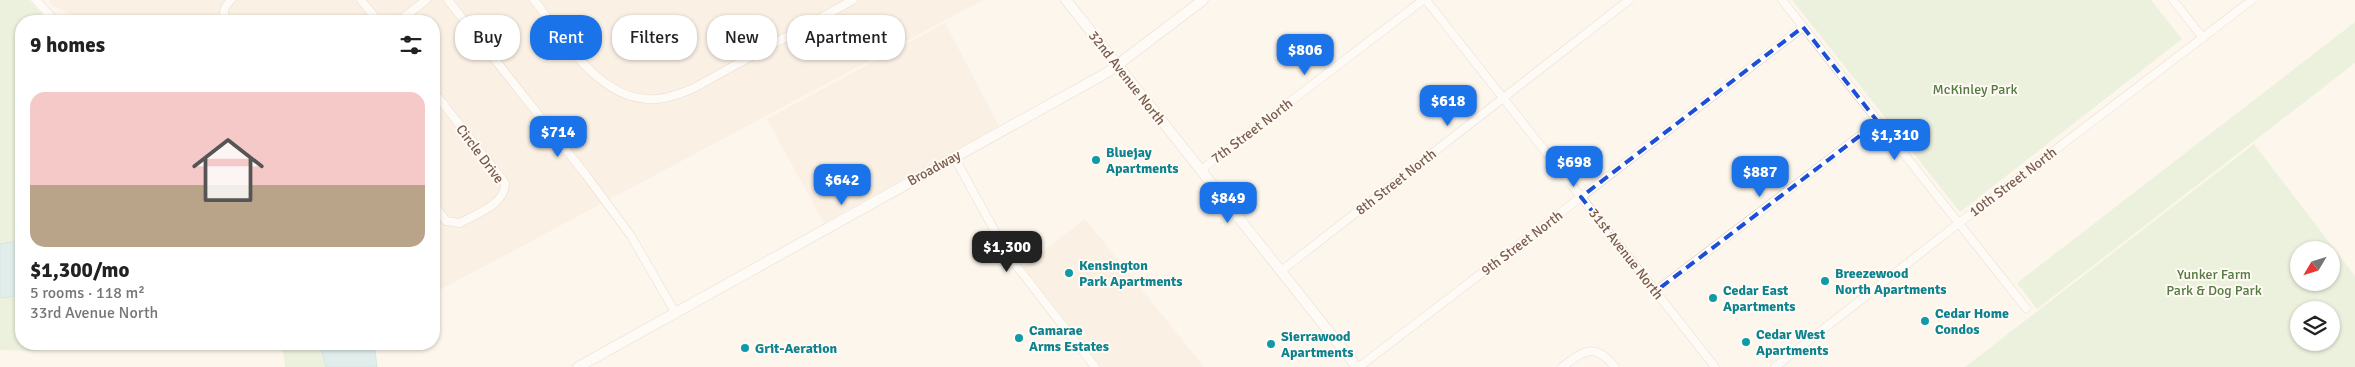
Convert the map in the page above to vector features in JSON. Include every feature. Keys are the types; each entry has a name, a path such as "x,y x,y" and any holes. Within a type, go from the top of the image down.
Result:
{"street":[{"path":"36,0 50,15"},
{"path":"224,15 224,7 231,0"},
{"path":"361,0 373,15"},
{"path":"407,15 426,0"},
{"path":"448,0 586,175 631,236 675,312"},
{"path":"534,0 588,68 602,81 638,98 657,99 674,96 694,88 853,0"},
{"name":"32nd Avenue North","path":"1066,0 1358,367"},
{"name":"Broadway","path":"578,367 1118,66 1204,0"},
{"name":"31st Avenue North","path":"1424,0 1656,291 1714,367"},
{"name":"7th Street North","path":"1201,170 1424,0"},
{"name":"8th Street North","path":"1280,271 1504,99 1628,0"},
{"path":"1782,0 2026,308"},
{"path":"2173,0 2203,38"},
{"name":"10th Street North","path":"1775,367 1959,223 2252,0"},
{"name":"9th Street North","path":"1358,367 1803,27"},
{"name":"Circle Drive","path":"440,100 505,183 506,191 501,199 460,223 446,221 440,213"},
{"path":"1656,291 1878,122"},
{"path":"954,157 1008,255 1095,367"},
{"path":"1562,367 1578,355 1589,350 1600,352 1615,367"}],"highlighted area":[{"path":"1803,27 1878,122 1656,291 1581,197"}],"shaded area":[{"path":"49,0 983,0 905,42 905,15 787,15 787,60 871,60 440,290 440,15 73,15 52,5"},
{"path":"945,23 999,126 824,223 767,119 876,60 905,60 905,45"},
{"path":"1085,219 1204,367 1101,367 1023,267"}],"green space":[{"path":"0,0 29,0 43,15 15,15 15,241 0,244"},
{"name":"McKinley Park","path":"1792,0 2151,0 2182,39 1960,212"},
{"path":"2355,22 2355,63 2037,309 2017,283"},
{"name":"Yunker Farm Park & Dog Park","path":"2254,144 2328,241 2290,241 2290,291 2340,291 2340,256 2355,276 2355,367 1965,367"},
{"path":"15,296 15,350 39,350 37,351 0,350 0,298"},
{"path":"283,350 322,350 326,367 285,367"}],"water":[{"path":"15,241 15,296 0,298 0,244"},
{"path":"322,350 375,350 377,367 326,367"}],"place":[{"name":"Bluejay Apartments","path":"1096,160"},
{"name":"Kensington Park Apartments","path":"1069,273"},
{"name":"Breezewood North Apartments","path":"1825,281"},
{"name":"Cedar East Apartments","path":"1713,298"},
{"name":"Cedar Home Condos","path":"1925,321"},
{"name":"Camarae Arms Estates","path":"1019,338"},
{"name":"Cedar West Apartments","path":"1746,342"},
{"name":"Sierrawood Apartments","path":"1271,344"},
{"name":"Grit-Aeration","path":"745,348"}]}
